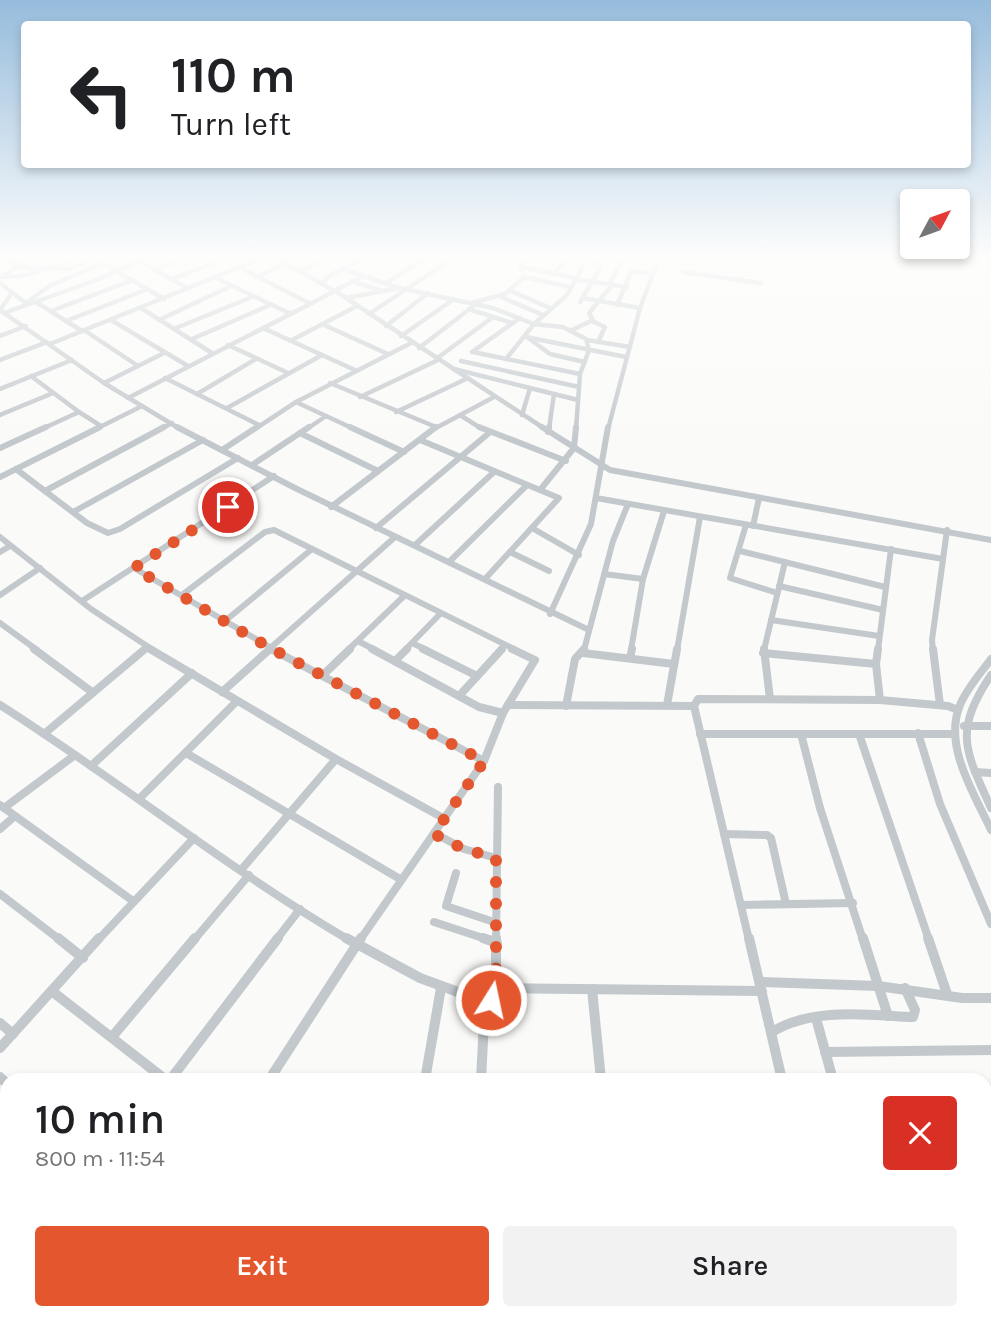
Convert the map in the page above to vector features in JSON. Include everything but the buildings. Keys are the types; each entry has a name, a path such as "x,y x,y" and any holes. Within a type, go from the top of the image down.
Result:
{"street":[{"path":"14,320 104,383 203,440 331,507 485,579 550,614 589,630"},
{"path":"66,321 70,320"},
{"path":"0,360 111,320 188,366"},
{"path":"159,320 176,328 212,354"},
{"path":"176,328 197,320"},
{"path":"192,339 237,320"},
{"path":"128,398 278,320"},
{"path":"290,341 331,320"},
{"path":"377,320 600,465 623,474 991,540"},
{"path":"386,326 394,320"},
{"path":"401,336 425,320"},
{"path":"419,348 456,320"},
{"path":"360,397 437,360 490,320"},
{"path":"501,320 512,323"},
{"path":"450,368 518,320"},
{"path":"524,320 534,324 572,330 587,340 630,347"},
{"path":"506,359 538,320"},
{"path":"550,614 591,524 600,465 637,320"},
{"path":"66,321 138,366"},
{"path":"572,330 592,321 605,327 598,342"},
{"path":"322,324 388,354"},
{"path":"0,336 26,326"},
{"path":"263,328 355,370"},
{"path":"526,337 626,357"},
{"path":"526,337 545,352 585,362"},
{"path":"540,490 574,448 580,374 589,350 587,340"},
{"path":"222,450 296,402 411,343"},
{"path":"228,345 288,373"},
{"path":"473,352 580,374"},
{"path":"104,383 164,353"},
{"path":"227,408 322,355"},
{"path":"197,394 256,359"},
{"path":"0,389 72,360"},
{"path":"461,361 579,387"},
{"path":"450,368 578,400"},
{"path":"31,376 101,426"},
{"path":"165,378 259,425"},
{"path":"396,412 466,379"},
{"path":"330,383 436,427"},
{"path":"523,415 530,388"},
{"path":"0,415 53,393"},
{"path":"548,432 554,394"},
{"path":"331,507 436,427 494,397"},
{"path":"296,402 404,452"},
{"path":"0,477 142,405"},
{"path":"0,448 79,412"},
{"path":"460,415 489,433 566,460"},
{"path":"252,465 326,416"},
{"path":"45,491 172,423"},
{"path":"300,433 378,471"},
{"path":"376,528 489,433"},
{"path":"72,512 203,440"},
{"path":"420,440 559,498 485,579"},
{"path":"16,468 72,512 104,533 115,531 237,458"},
{"path":"415,545 494,472"},
{"path":"82,601 274,476"},
{"path":"449,562 527,485"},
{"path":"596,498 943,559"},
{"path":"759,499 731,580 883,610"},
{"path":"566,706 575,659 583,653 613,541 628,504"},
{"path":"630,658 643,579 664,511"},
{"path":"667,705 700,517"},
{"path":"532,528 579,555"},
{"path":"940,705 932,640 947,530"},
{"path":"182,595 265,532 280,532 535,660 506,709 484,761 400,879 273,1073"},
{"path":"0,537 82,601 147,647 336,759 445,818"},
{"path":"222,692 396,537"},
{"path":"0,552 10,545"},
{"path":"225,621 312,549"},
{"path":"880,700 876,664 891,549"},
{"path":"740,551 885,587"},
{"path":"510,552 549,571"},
{"path":"770,699 763,653 785,562"},
{"path":"0,595 40,568"},
{"path":"134,568 270,648 484,761"},
{"path":"604,574 643,579"},
{"path":"323,675 404,596"},
{"path":"395,662 440,614"},
{"path":"771,620 879,636"},
{"path":"0,623 92,692"},
{"path":"358,641 486,710 694,705"},
{"path":"412,643 477,676"},
{"path":"459,696 505,645"},
{"path":"44,734 147,647"},
{"path":"583,653 674,664"},
{"path":"763,653 876,664"},
{"path":"990,662 967,691 958,710 954,734 960,758 991,830"},
{"path":"91,766 192,673"},
{"path":"991,674 974,698 964,726 965,744 991,808"},
{"path":"781,1073 694,705 698,699 880,700 940,705 958,710"},
{"path":"139,799 237,701"},
{"path":"0,705 194,838 357,945 441,988 485,1002 491,1000 496,988 498,788"},
{"path":"964,726 991,726"},
{"path":"918,733 940,804 991,924"},
{"path":"700,734 954,734"},
{"path":"801,734 820,807 888,1016"},
{"path":"859,734 947,994"},
{"path":"186,752 400,879"},
{"path":"75,755 2,807 133,901"},
{"path":"112,1037 245,872 289,812 336,759"},
{"path":"975,772 991,772"},
{"path":"0,829 15,816"},
{"path":"434,834 464,849 496,858"},
{"path":"724,834 767,835 771,838 786,904"},
{"path":"0,1048 194,838"},
{"path":"456,873 446,906 497,923"},
{"path":"0,894 83,958"},
{"path":"741,905 853,903"},
{"path":"173,1073 300,909"},
{"path":"434,922 497,943"},
{"path":"496,988 878,986 962,998 991,998"},
{"path":"426,1073 441,988"},
{"path":"772,1032 782,1023 816,1018 913,1017 915,1014 905,988"},
{"path":"592,989 600,1073"},
{"path":"53,992 159,1073"},
{"path":"481,1073 485,1002"},
{"path":"816,1018 831,1073"},
{"path":"0,1023 13,1034"},
{"path":"825,1052 991,1049"}],"route":[{"path":"228,507 134,568 270,648 484,761 434,834 464,849 496,858 496,988 491,1000"}]}
